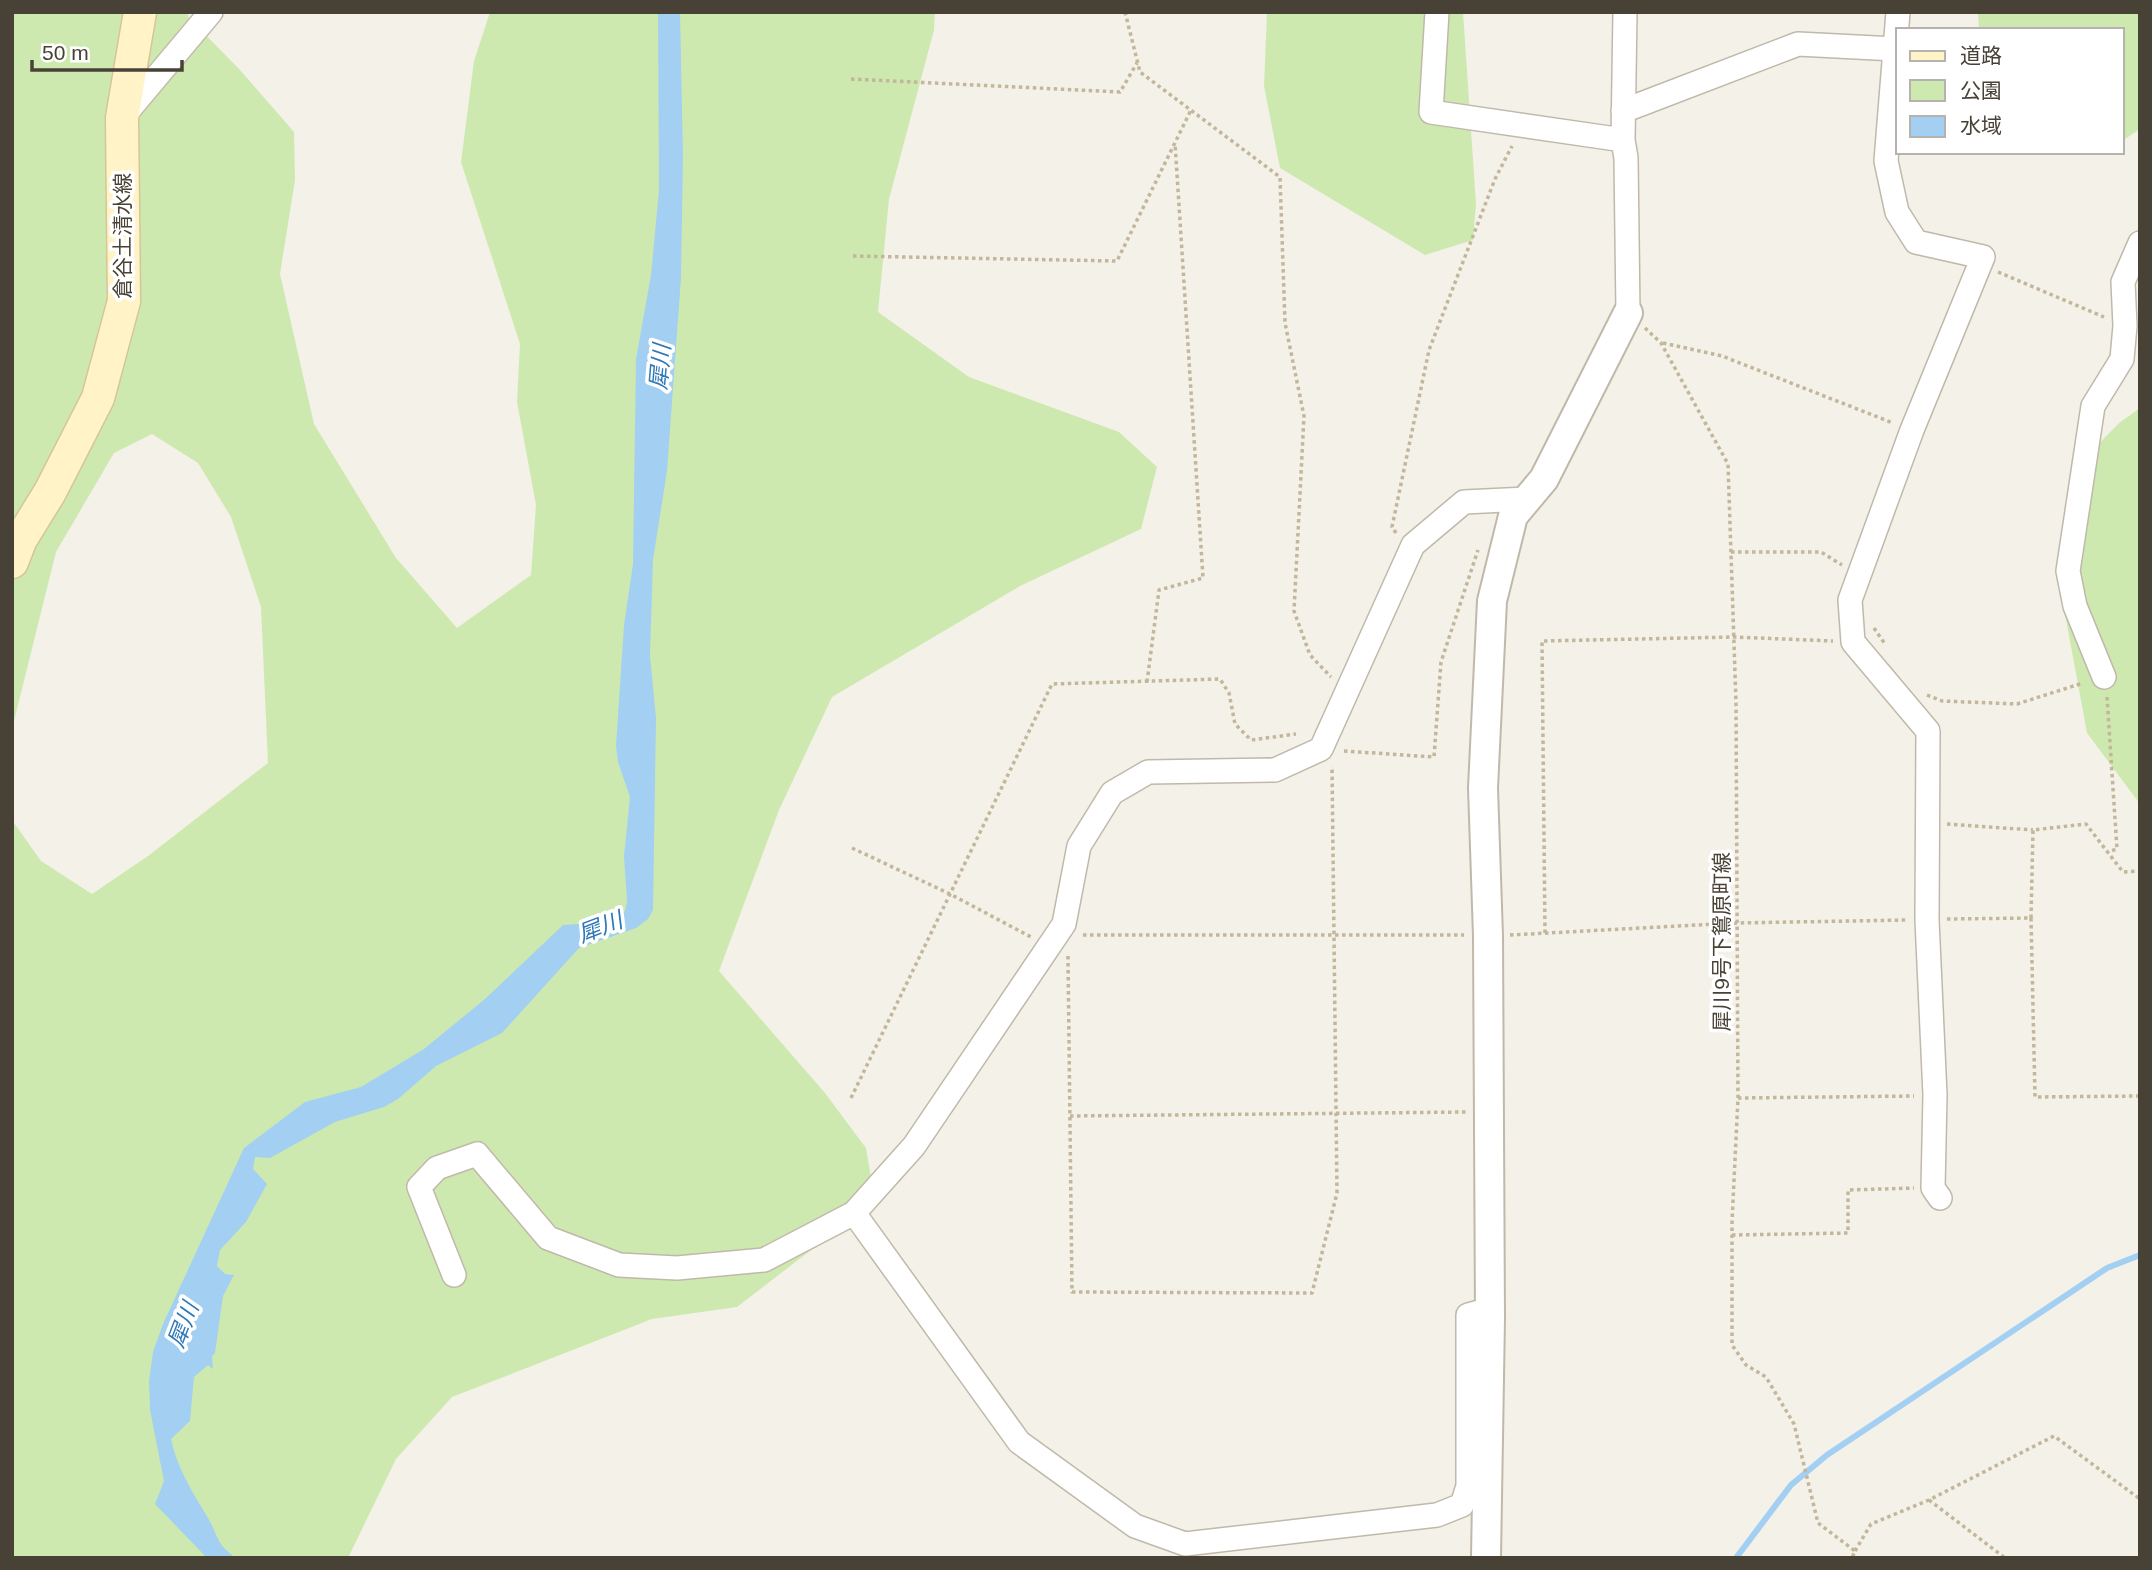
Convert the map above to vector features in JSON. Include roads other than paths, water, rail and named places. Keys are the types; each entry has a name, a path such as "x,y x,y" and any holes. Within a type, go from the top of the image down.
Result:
{"main road":[{"name":"倉谷土清水線","path":"12,562 21,539 50,492 98,398 124,301 122,118 140,12"}],"street":[{"path":"122,118 211,12"},
{"path":"1437,12 1431,112 1623,140"},
{"path":"1486,1558 1490,1314 1488,936 1483,788 1492,601 1513,516 1544,479 1628,313 1626,158 1623,140 1625,12"},
{"path":"1896,37 1886,161 1897,212 1916,242 1983,257 1912,430 1850,600 1853,642 1928,731 1927,920 1935,1095 1936,1193"},
{"path":"1623,111 1798,44 1895,49"},
{"path":"2104,677 2075,606 2068,572 2093,406 2122,359 2125,326 2123,282 2140,243"},
{"path":"454,1275 419,1188 437,1168 477,1154 548,1238 620,1265 677,1268 764,1260 854,1213 914,1146 1060,935 1079,846 1112,793 1148,772 1275,770 1321,749 1413,545 1464,502 1527,499"},
{"path":"854,1213 1019,1442 1135,1526 1185,1544 1437,1515 1462,1505 1468,1486 1468,1315 1490,1314"}],"water":[{"name":"犀川","path":"658,12 680,12 683,157 681,278 667,471 653,560 650,656 656,718 653,910 648,919 636,928 579,948 502,1033 436,1066 398,1099 384,1107 335,1122 270,1158 255,1157 253,1169 267,1184 246,1222 220,1250 217,1266 225,1274 234,1275 223,1296 215,1353 212,1356 213,1369 208,1365 194,1377 190,1421 171,1439 181,1470 218,1540 236,1558 207,1558 155,1504 164,1481 150,1410 149,1381 153,1352 163,1324 244,1148 305,1102 361,1087 424,1049 485,999 563,925 606,922 625,911 627,901 624,856 630,797 618,762 616,746 624,625 633,564 636,359 651,275 659,190"}],"waterway":[{"path":"1736,1558 1791,1485 1827,1455 2107,1268 2140,1255"}]}
